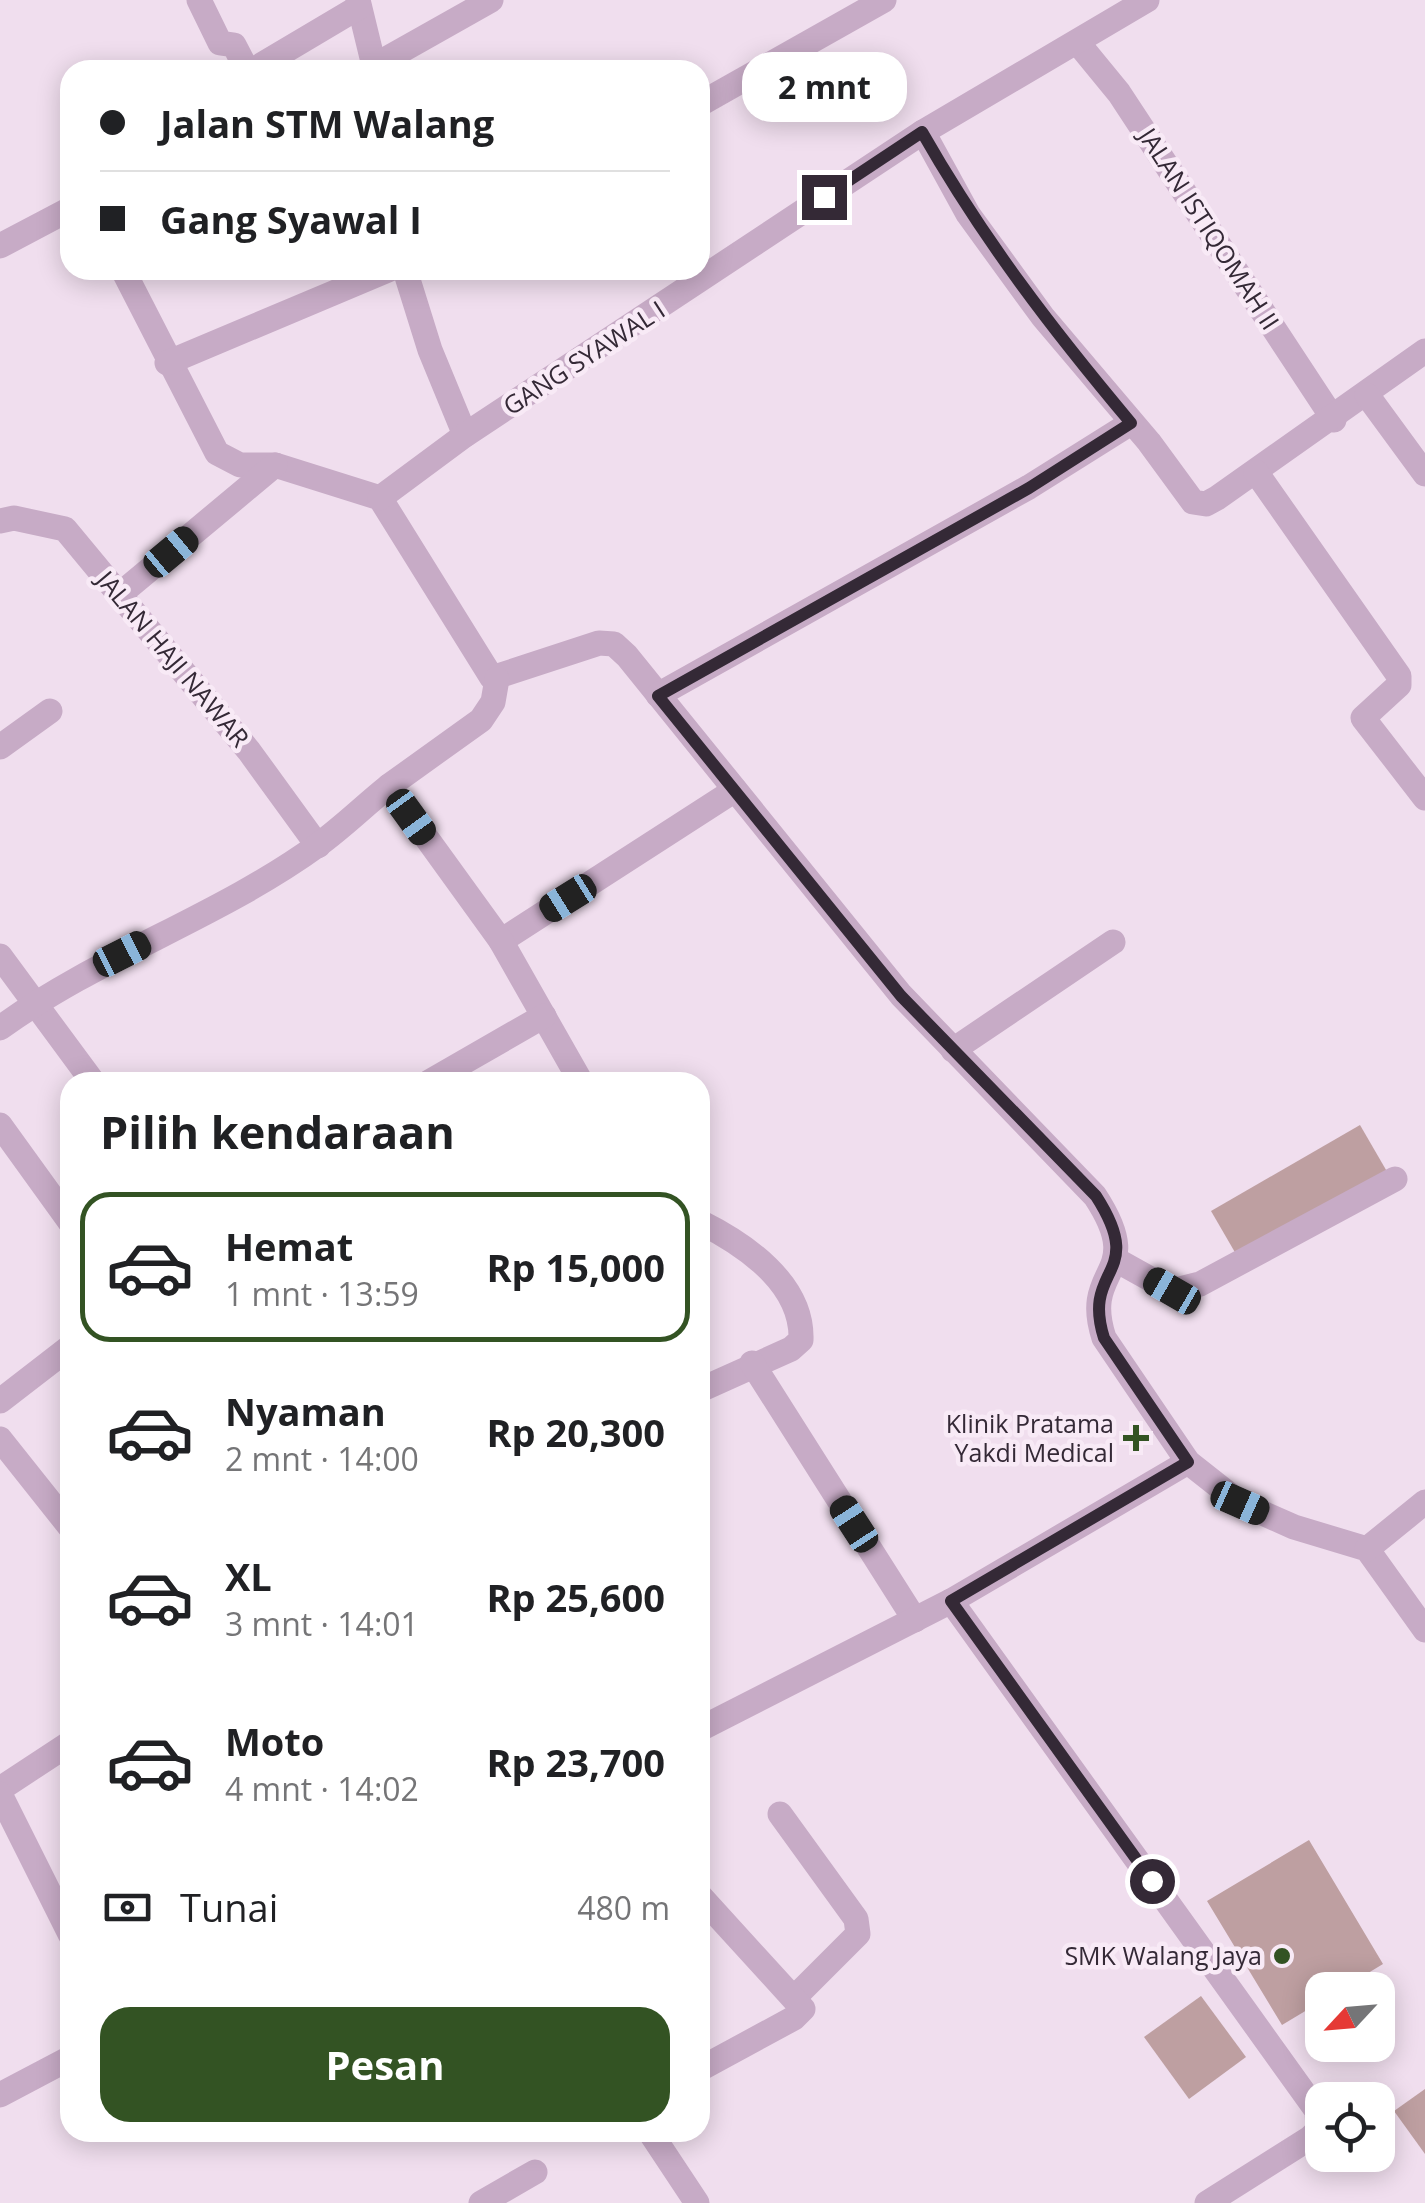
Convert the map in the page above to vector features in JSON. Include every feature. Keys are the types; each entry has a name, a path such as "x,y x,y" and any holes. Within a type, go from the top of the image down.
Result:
{"street":[{"path":"199,0 220,43 234,45 244,60"},
{"path":"388,60 491,0"},
{"path":"710,98 884,0"},
{"name":"GANG SYAWAL I","path":"710,273 922,132 1078,44 1146,0"},
{"path":"266,60 358,3 372,60"},
{"name":"JALAN ISTIQOMAH II","path":"1078,44 1119,93 1334,420"},
{"path":"922,132 968,214 1043,318 1193,502 1206,504 1256,472 1425,352"},
{"path":"0,246 60,214"},
{"path":"128,280 167,363 217,453 240,465 275,465 380,498 484,668 497,679"},
{"path":"167,363 364,280"},
{"path":"408,280 430,350 465,435"},
{"name":"GANG SYAWAL I","path":"380,498 465,435 699,280"},
{"path":"1367,395 1425,474"},
{"path":"658,696 1029,488 1131,423"},
{"path":"119,595 275,465"},
{"path":"1256,472 1399,676 1400,685 1363,718 1425,798"},
{"name":"JALAN HAJI NAWAR","path":"0,521 14,518 65,528 249,751 318,846"},
{"path":"497,679 599,643 614,644 901,996 1096,1196 1116,1227 1118,1261 1097,1292 1096,1314 1104,1338 1188,1462 1240,1503 1294,1527 1367,1549 1425,1630"},
{"path":"0,1028 36,1002 318,846 388,786 481,720 493,702 497,679"},
{"path":"0,746 50,711"},
{"path":"388,786 500,942 576,1072"},
{"path":"500,942 735,790"},
{"path":"953,1050 1113,942"},
{"path":"0,956 86,1072"},
{"path":"447,1072 544,1016"},
{"path":"0,1125 60,1208"},
{"path":"1118,1261 1172,1291 1200,1284 1395,1179"},
{"path":"710,1228 762,1259 802,1331 797,1344 710,1385"},
{"path":"0,1401 60,1355"},
{"path":"752,1363 915,1620"},
{"path":"0,1438 60,1515"},
{"path":"710,1725 951,1601 1188,1462"},
{"path":"1367,1549 1425,1502"},
{"path":"951,1601 1317,2111 1318,2130 1310,2138 1207,2203"},
{"path":"60,1750 0,1792 60,1914"},
{"path":"780,1814 856,1919 858,1934 795,1997"},
{"path":"710,1907 803,2009 794,2018 710,2064"},
{"path":"0,2095 60,2063"},
{"path":"657,2142 698,2203"},
{"path":"481,2203 535,2172"}],"shaded area":[{"path":"1360,1125 1389,1175 1240,1261 1211,1211"},
{"path":"1309,1840 1383,1964 1370,1972 1305,1972 1305,2011 1282,2025 1207,1901"},
{"path":"1201,1996 1246,2057 1189,2099 1144,2037"},
{"path":"1425,2089 1425,2154 1395,2112"}],"place":[{"name":"Klinik Pratama Yakdi Medical","path":"1136,1438"},
{"name":"SMK Walang Jaya","path":"1282,1956"}],"route":[{"path":"824,197 922,132 968,214 1043,318 1131,423 1029,488 658,696 901,996 1096,1196 1116,1227 1118,1261 1097,1292 1096,1314 1104,1338 1188,1462 951,1601 1152,1881"}]}
